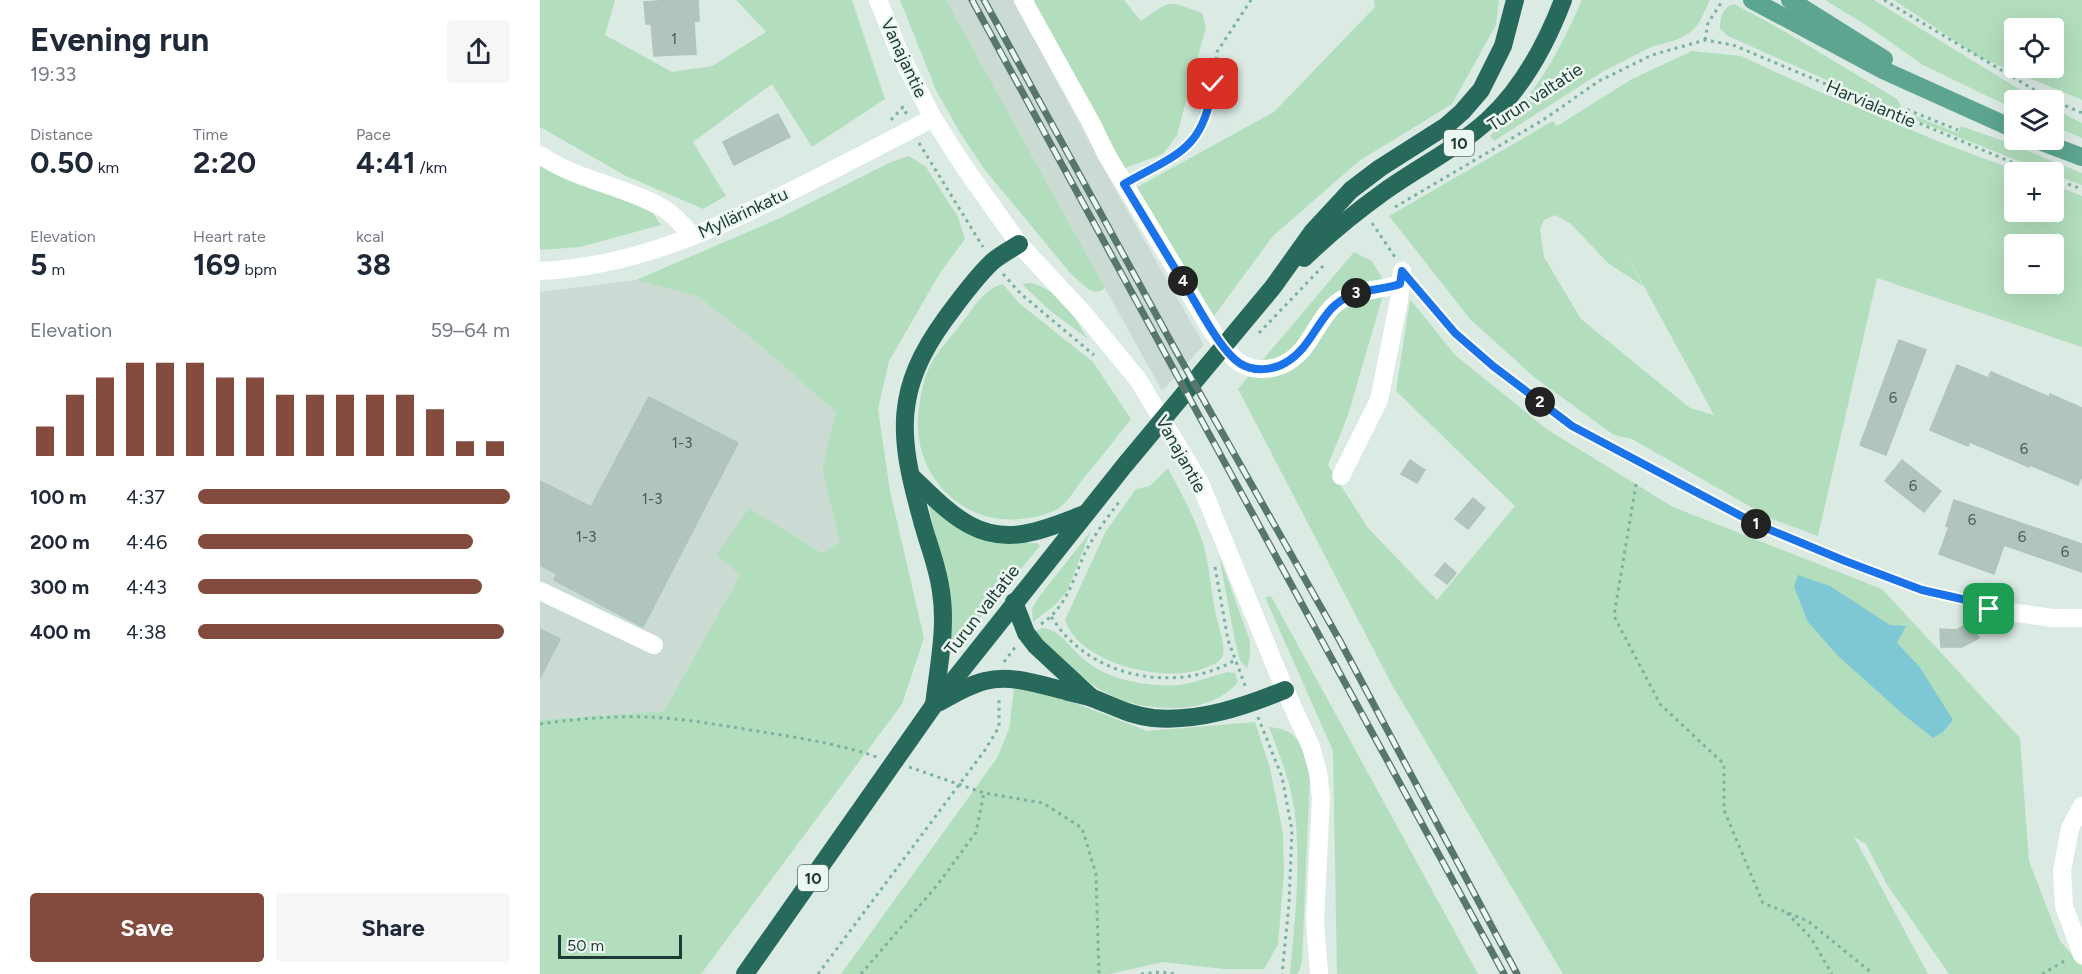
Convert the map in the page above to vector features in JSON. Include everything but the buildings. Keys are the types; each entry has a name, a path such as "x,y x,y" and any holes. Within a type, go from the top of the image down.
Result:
{"highway":[{"name":"Turun valtatie","path":"745,974 934,705 1124,466 1273,287 1313,231 1351,190 1380,168 1446,126 1481,90 1503,46 1515,0"},
{"name":"Turun valtatie","path":"1273,287 1344,222 1488,120 1526,75 1542,49 1563,0"},
{"path":"934,705 943,623 942,592 911,476 905,440 910,382 929,341 961,298 993,261 1019,244"},
{"path":"911,476 958,519 978,530 1001,535 1033,532 1087,513"},
{"path":"1014,602 1026,633 1036,646 1092,698"},
{"path":"934,705 969,687 996,679 1026,681 1092,698 1110,707 1131,713 1160,718 1209,715 1252,703 1285,690"}],"main road":[{"name":"Harvialantie","path":"1752,0 1848,53 2004,124"},
{"name":"Harvialantie","path":"1790,0 1954,102"},
{"path":"2063,150 2082,157"}],"street":[{"name":"Vanajantie","path":"878,0 900,52 933,118 964,168 1019,244 1085,315 1139,381 1200,483 1285,690 1311,747 1318,772 1321,798 1315,920 1319,974"},
{"path":"1023,0 1093,126 1106,154 1213,332 1239,363 1248,367 1268,369 1287,362 1300,353 1332,307 1344,298 1401,277"},
{"name":"Myllärinkatu","path":"540,271 615,261 656,250 693,236 765,205 933,118"},
{"path":"540,155 571,172 627,190 668,211 693,236"},
{"path":"1341,476 1379,400 1401,277"},
{"path":"540,591 654,645"},
{"path":"1984,604 1989,609 2031,615 2082,618"},
{"path":"2082,806 2070,828 2062,872 2064,906 2082,955"}],"path":[{"path":"1124,184 1185,150 1195,138 1210,108 1217,52 1251,0"},
{"path":"1705,40 1708,23 1723,0"},
{"path":"1884,0 2048,98 2082,113"},
{"name":"Harvialantie","path":"1705,40 1733,45 2011,162"},
{"name":"Turun valtatie","path":"1390,210 1543,120 1599,81 1652,55 1705,40"},
{"name":"Vanajantie","path":"888,123 903,107 925,154 993,261 1020,294 1098,358"},
{"path":"1903,117 1908,110 1958,130"},
{"path":"2064,183 2082,189"},
{"path":"1369,222 1394,253 1401,277 1455,333 1493,366 1572,426 1756,524 1922,590 1984,604"},
{"path":"1263,328 1323,266"},
{"path":"1636,484 1614,616 1660,704 1724,764 1724,810 1763,903 1808,921 1873,974"},
{"path":"1125,495 1086,552 1067,597 1051,617 1065,635 1081,649 1109,666 1132,674 1162,678 1187,677 1218,670 1235,660"},
{"path":"1215,566 1228,640 1282,777 1292,830 1289,904 1282,974"},
{"path":"540,724 583,718 647,717 805,739 849,747 883,759"},
{"path":"905,766 984,793 1043,802 1082,828 1096,874 1099,974"},
{"path":"818,974 962,781"},
{"path":"861,974 939,883 976,832 984,793"},
{"path":"1785,912 1811,938 1832,974"},
{"path":"2042,974 2075,956 2082,955"},
{"path":"1141,974 1161,972 1176,974"}],"shaded area":[{"path":"946,0 1013,0 1115,189 1204,345 1162,391"},
{"path":"636,280 697,296 761,346 836,412 822,469 840,542 822,553 749,508 740,575 664,711 540,720 540,292"}],"green space":[{"path":"540,0 615,0 605,35 672,72 712,66 766,32 736,0 852,0 885,99 812,147 772,84 693,142 726,196 703,209 626,176 540,127"},
{"path":"900,0 946,0 1104,286 1103,290 1096,292 1089,290 1071,274 984,169 936,90"},
{"path":"1033,0 1124,0 1141,21 1169,4 1202,13 1206,27 1177,135 1163,154 1125,168"},
{"path":"1374,0 1499,0 1496,25 1452,104 1359,161 1273,236 1214,316 1132,190 1274,112 1375,7"},
{"path":"1582,0 1710,0 1699,23 1691,32 1676,40 1651,47 1602,72 1494,141 1490,136 1533,90 1544,73"},
{"path":"1825,0 1874,0 2021,90 2004,90 2004,104 1923,65 1869,27"},
{"path":"1894,0 2082,0 2082,100 2064,92 2064,90 2058,90 2029,78 2064,78 2064,18 2004,18 2004,67 1979,57"},
{"path":"1734,4 1784,31 1897,99 1901,106 1898,112 1728,36 1720,29 1720,21 1724,10"},
{"path":"1692,51 1741,56 1813,89 2004,166 2004,222 2064,222 2064,189 2082,196 2082,347 1877,278 1818,536 1772,519 1632,439 1614,435 1534,377 1470,319 1389,216 1553,121 1557,126 1632,79","holes":["1555,215 1570,223 1608,263 1643,286 1622,246 1714,415 1690,408 1581,319 1544,257 1540,229 1544,220"]},
{"path":"2064,114 2082,123 2082,138 2064,130"},
{"path":"1915,116 1958,133 1961,126 2004,141 2004,150 2025,150 2055,162 2021,162 1913,119"},
{"path":"909,156 926,167 958,217 965,239 940,273 889,361 878,409 890,491 924,638 902,704 701,974 540,974 540,720 664,711 740,575 717,555 749,508 822,553 840,542 822,469 836,412 761,346 697,296 636,280 780,218 891,162"},
{"path":"540,164 647,204 661,225 580,247 540,250"},
{"path":"2064,166 2082,173 2082,185 2064,179"},
{"path":"1354,252 1372,261 1386,285 1348,415 1328,465 1368,528 1437,600 1515,506 1396,391 1410,299 1455,355 1548,430 1673,507 1882,589 2020,738 2029,861 2060,941 2082,966 2082,974 1949,974 1886,883 1866,844 1854,837 1928,974 1563,974 1391,683 1238,389"},
{"path":"1032,283 1043,287 1059,298 1088,339 1048,309 1022,284"},
{"path":"1003,284 1019,303 1093,362 1131,419 1062,506 1045,514 1020,519 1000,519 981,515 964,507 949,496 936,481 927,465 920,447 918,427 918,412 923,386 934,359 979,300 990,290"},
{"path":"1168,468 1193,517 1204,547 1224,652 1218,661 1205,668 1169,673 1147,671 1105,659 1087,648 1073,635 1065,620 1106,531 1136,489 1150,486"},
{"path":"929,505 966,532 991,540 1037,543 1040,546 950,654 951,622"},
{"path":"1091,531 1067,591 1055,605 1033,622 1032,608 1039,597"},
{"path":"1219,555 1250,641 1247,668 1240,661 1235,641"},
{"path":"1271,596 1478,974 1337,974 1333,751 1265,597"},
{"path":"1042,628 1059,635 1092,666 1115,677 1153,685 1179,685 1228,672 1235,673 1238,682 1218,698 1194,706 1153,707 1132,703 1114,697 1082,677 1035,634"},
{"path":"1014,688 1057,696 1147,731 1255,722 1270,768 1283,833 1284,873 1278,945 1264,969 1224,969 1163,962 1110,974 841,974 997,758 1009,729"},
{"path":"1269,727 1288,732 1300,742 1310,777 1302,960 1297,974 1290,974 1297,881 1297,832 1286,772"}],"water":[{"path":"1798,575 1830,586 1890,625 1906,626 1897,643 1919,666 1953,720 1943,732 1933,738 1837,655 1808,622 1794,587"}],"railway":[{"path":"972,0 1504,974"},
{"path":"984,0 1176,351 1340,641 1517,974"}],"route":[{"path":"1213,84 1210,108 1195,138 1185,150 1124,184 1213,332 1239,363 1248,367 1268,369 1287,362 1304,349 1332,307 1344,298 1357,293 1400,284 1402,271 1455,333 1493,366 1572,426 1756,524 1922,590 1984,604 1989,609"}]}
